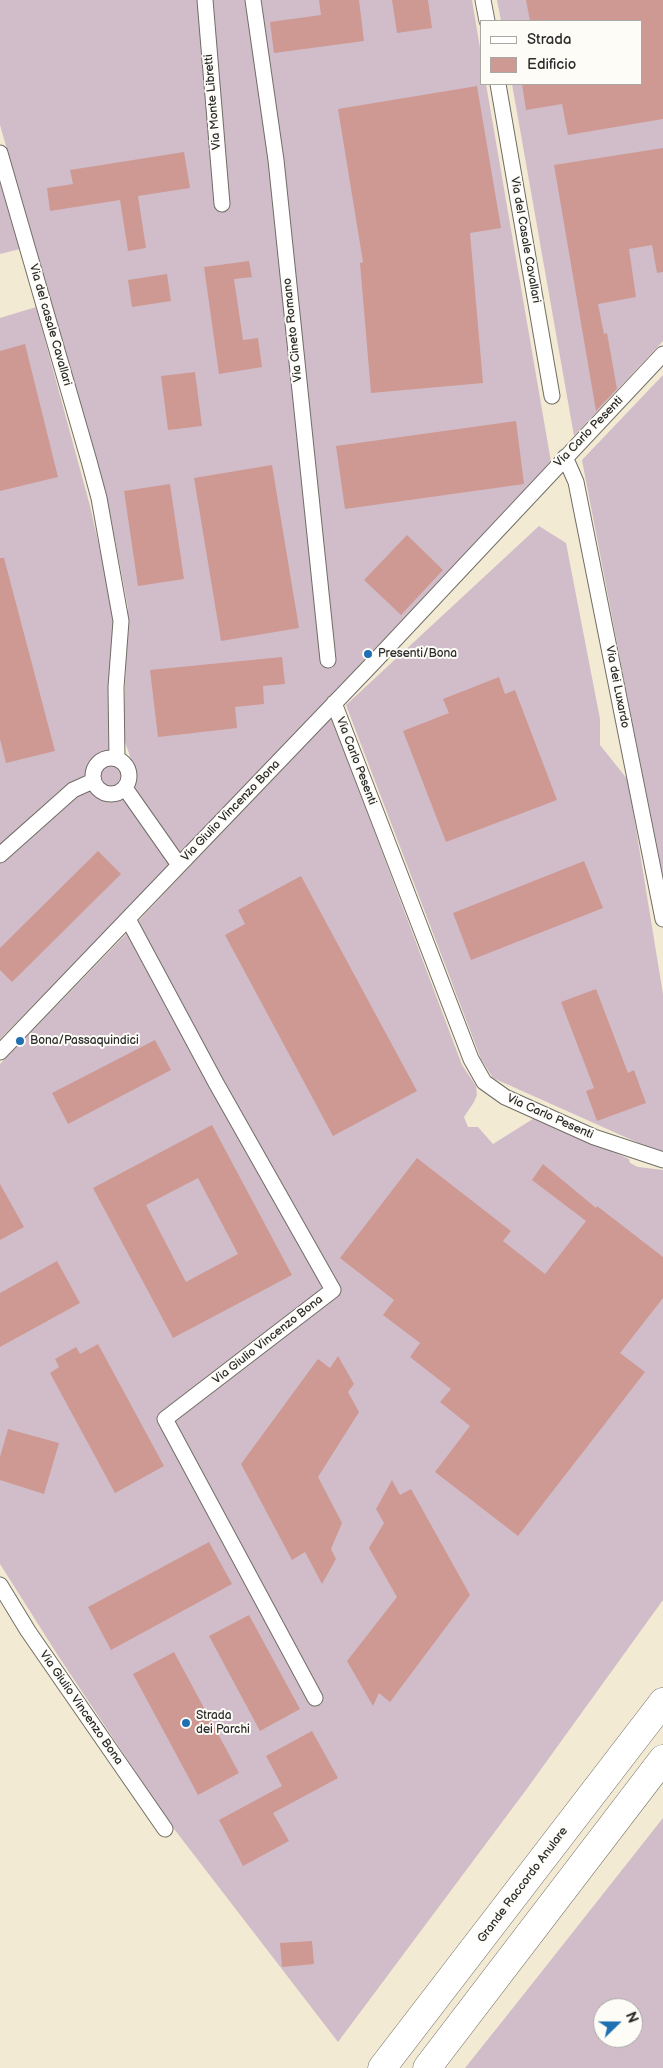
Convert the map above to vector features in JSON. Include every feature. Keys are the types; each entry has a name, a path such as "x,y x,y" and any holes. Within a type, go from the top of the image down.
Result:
{"highway":[{"name":"Grande Raccordo Anulare","path":"382,2068 663,1702"},
{"path":"427,2068 663,1759"}],"street":[{"name":"Via Monte Libretti","path":"205,0 222,204"},
{"name":"Via Cineto Romano","path":"253,0 277,170 328,660"},
{"path":"483,0 487,20"},
{"name":"Via del Casale Cavallari","path":"498,85 552,396"},
{"name":"Via del casale Cavallari","path":"0,153 98,498 121,621 116,687 117,760"},
{"name":"Via Carlo Pesenti","path":"663,354 334,703 477,1071 484,1082 505,1097 594,1137 663,1160"},
{"name":"Via dei Luxardo","path":"565,457 576,482 663,919"},
{"name":"Via Giulio Vincenzo Bona","path":"0,1052 334,703"},
{"path":"112,758 117,760 126,767 128,784 120,792 109,794 99,790 93,781 94,770 101,761 112,758"},
{"path":"0,855 73,790 93,781"},
{"path":"124,788 179,865"},
{"name":"Via Giulio Vincenzo Bona","path":"128,919 216,1084 332,1290 165,1419 315,1698"},
{"name":"Via Giulio Vincenzo Bona","path":"0,1585 28,1631 165,1829"}],"shaded area":[{"path":"0,0 472,0 480,48 480,85 486,85 551,462 186,849 0,1039 0,318 36,307 90,506 110,595 114,622 108,717 111,749 131,759 123,736 128,608 110,513 0,125"},
{"path":"497,0 663,0 663,341 574,436 512,85 643,85 643,20 501,20"},
{"path":"0,182 20,249 0,254"},
{"path":"663,375 663,883 582,460"},
{"path":"539,526 566,543 600,719 600,745 628,780 663,994 663,1152 661,1153 493,1078 481,1059 346,705"},
{"path":"331,716 462,1065 476,1086 477,1095 464,1117 468,1127 478,1127 493,1144 536,1117 629,1159 630,1163 638,1167 663,1170 663,1600 526,1790 338,2042 171,1825 57,1654 0,1564 0,1064 127,933"},
{"path":"663,1818 663,2068 465,2068"}],"building":[{"path":"319,0 359,0 364,41 274,53 270,22 321,15"},
{"path":"392,0 428,0 432,28 397,33"},
{"path":"526,0 663,0 663,119 568,135 562,104 526,110 522,85 643,85 643,20 530,20"},
{"path":"477,86 501,228 470,233 483,383 371,393 360,263 363,262 338,109"},
{"path":"663,148 663,272 657,273 652,245 629,249 636,297 598,304 604,334 607,333 617,389 596,411 554,165"},
{"path":"184,152 190,188 138,196 146,248 128,251 120,200 50,211 47,188 73,184 70,170"},
{"path":"249,261 252,277 234,279 243,340 258,338 262,367 219,374 204,267"},
{"path":"167,274 171,301 132,307 128,280"},
{"path":"25,344 58,477 0,491 0,351"},
{"path":"195,372 202,426 168,430 161,376"},
{"path":"516,421 524,484 345,509 336,446"},
{"path":"272,465 299,628 221,641 194,478"},
{"path":"170,484 184,579 138,586 124,491"},
{"path":"407,535 443,570 401,615 364,580"},
{"path":"0,558 4,558 55,751 6,763 0,739"},
{"path":"282,657 285,684 263,686 264,704 235,707 237,728 158,737 150,670"},
{"path":"499,677 505,694 515,690 557,800 446,842 403,731 449,713 443,699"},
{"path":"98,851 121,874 12,982 0,970 0,948"},
{"path":"584,861 603,908 471,960 453,913"},
{"path":"301,876 417,1091 333,1136 225,935 245,924 238,910"},
{"path":"596,989 628,1073 634,1070 646,1103 597,1121 586,1091 594,1088 561,1002"},
{"path":"155,1040 171,1070 68,1124 52,1093"},
{"path":"212,1125 292,1275 173,1338 93,1188","holes":["198,1178 238,1254 186,1282 146,1205"]},
{"path":"417,1158 511,1231 503,1241 545,1274 586,1221 532,1180 543,1164 596,1208 597,1206 663,1257 663,1298 620,1353 645,1372 518,1536 435,1472 470,1426 440,1402 451,1389 410,1357 420,1343 383,1315 394,1300 340,1258"},
{"path":"0,1184 24,1227 0,1240"},
{"path":"57,1261 80,1303 0,1347 0,1293"},
{"path":"98,1344 164,1466 115,1493 50,1373 59,1367 55,1359 76,1347 80,1354"},
{"path":"338,1356 354,1384 348,1392 359,1412 318,1477 342,1523 331,1549 336,1559 322,1584 305,1552 292,1560 241,1464 318,1359 330,1368"},
{"path":"8,1429 59,1443 44,1494 0,1480 0,1457"},
{"path":"392,1480 400,1495 411,1489 470,1595 390,1702 379,1693 373,1706 347,1661 397,1597 369,1548 384,1523 376,1509"},
{"path":"209,1542 232,1584 111,1650 88,1607"},
{"path":"249,1615 300,1709 260,1731 209,1636"},
{"name":"Strada dei Parchi","path":"174,1652 239,1773 198,1795 133,1674"},
{"path":"312,1731 338,1778 273,1813 289,1841 243,1866 219,1820 282,1786 266,1756"},
{"path":"312,1941 314,1964 282,1967 280,1943"}],"place":[{"name":"Presenti/Bona","path":"368,654"},
{"name":"Bona/Passaquindici","path":"20,1041"},
{"name":"Strada dei Parchi","path":"186,1723"}]}
